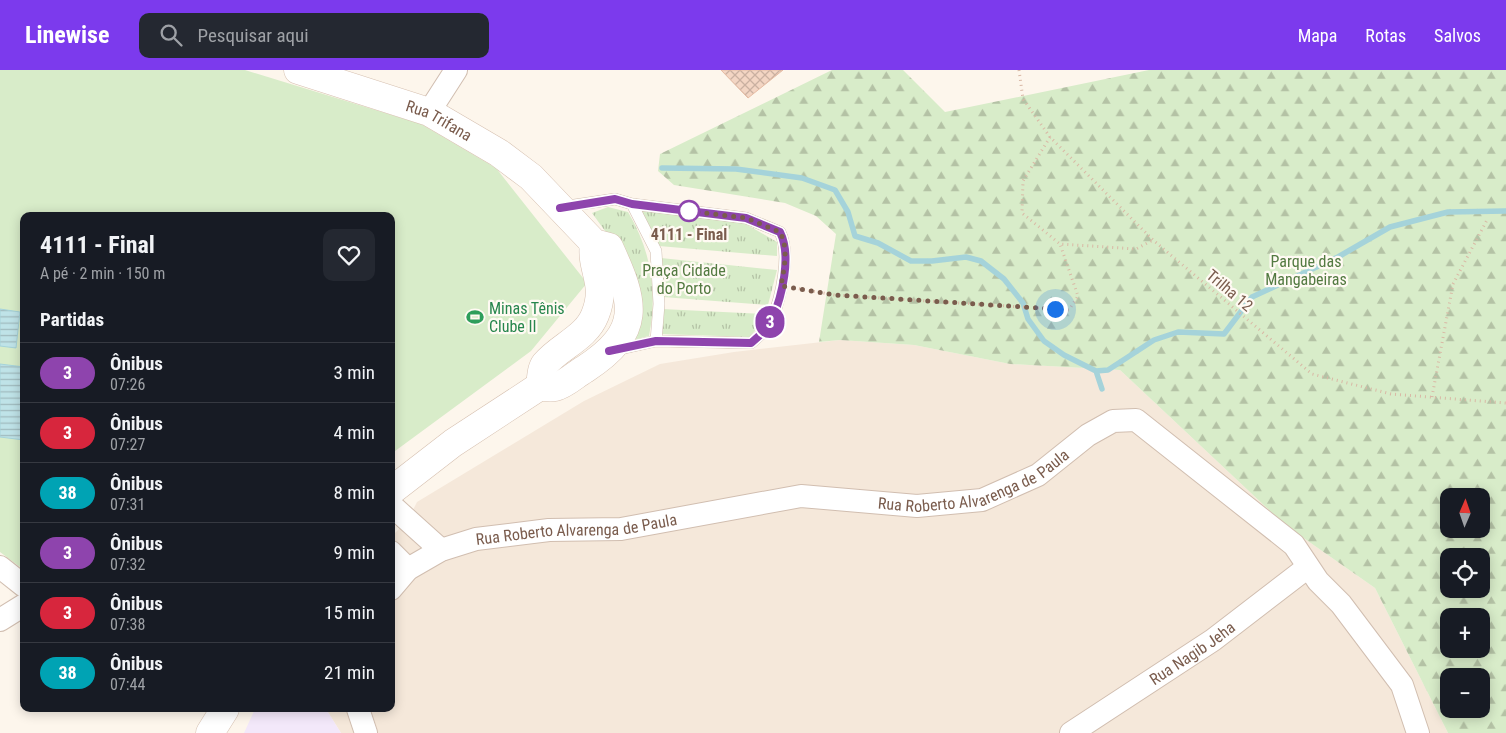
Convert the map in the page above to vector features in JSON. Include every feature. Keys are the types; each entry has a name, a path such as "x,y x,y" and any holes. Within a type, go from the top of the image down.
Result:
{"street":[{"name":"Rua Trifana","path":"298,70 429,112 499,153 531,177 594,243 609,247 627,287 629,309 623,331 609,351"},
{"path":"429,112 456,70"},
{"path":"540,386 544,365 588,329 594,317 601,292 597,267 592,256 594,243"},
{"path":"395,488 453,443 540,386 555,387 609,351"},
{"name":"Rua Roberto Alvarenga de Paula","path":"408,569 441,550 476,539 549,530 621,529 801,496 917,506 982,500 1038,476 1088,435 1113,421 1136,420 1294,546 1308,567 1341,604 1402,685 1418,733"},
{"path":"395,509 441,550"},
{"path":"395,556 408,569 395,584"},
{"name":"Rua Nagib Jeha","path":"1071,733 1213,640 1308,567"},
{"path":"0,568 20,583"},
{"path":"0,620 20,608"},
{"path":"210,733 223,712"},
{"path":"359,712 366,733"}],"lane":[{"path":"560,208 615,199 632,204 746,218 780,232 785,241 785,265 771,321 751,343 656,341 609,351"},
{"path":"632,204 656,251 659,304 656,341"}],"path":[{"name":"Trilha 12","path":"1019,70 1023,99 1050,137 1153,240 1312,374 1391,394 1506,403"},
{"path":"781,286 835,295 1012,308 1069,310 1078,296 1060,244 1022,213 1023,181 1050,137"},
{"path":"1432,398 1453,284 1487,220"},
{"path":"1060,244 1136,249 1153,240"}],"shaded area":[{"path":"840,340 914,345 1010,364 1120,370 1285,525 1375,588 1448,733 341,733 328,712 395,712 395,533 408,520 417,502 584,401 660,364 734,352"},
{"path":"254,712 328,712 341,733 244,733"}],"green space":[{"name":"Minas Tênis Clube II","path":"0,70 245,70 421,124 496,168 587,283 531,351 395,451 395,212 20,212 20,567 0,552"},
{"name":"Parque das Mangabeiras","path":"832,70 903,70 945,112 1149,70 1506,70 1506,733 1448,733 1440,718 1490,718 1490,668 1440,668 1440,717 1375,588 1285,525 1120,370 1010,364 914,345 840,340 819,342 836,234 816,216 785,203 674,185 658,171 660,154"},
{"name":"Praça Cidade do Porto","path":"608,207 628,212 636,227 647,257 652,287 653,303 649,336 626,342 613,242 592,213"},
{"name":"Praça Cidade do Porto","path":"641,211 744,223 777,242 777,256 659,246"},
{"name":"Praça Cidade do Porto","path":"661,258 777,270 768,305 663,297"},
{"name":"Praça Cidade do Porto","path":"662,309 766,314 765,320 749,337 660,334"}],"water":[{"path":"0,309 20,312 16,348 0,346"},
{"path":"0,364 20,366 20,440 0,437"}],"building":[{"path":"721,70 783,70 748,98"}],"waterway":[{"path":"662,168 736,169 802,178 835,190 848,212 855,236 878,243 911,261 932,261 966,257 981,261 1004,279 1023,303 1028,319 1044,341 1064,355 1096,371 1108,370 1154,340 1178,332 1224,334 1252,297 1338,257 1390,227 1448,212 1506,211"},
{"path":"1096,371 1102,389"}],"bus line":[{"name":"3","path":"560,208 593,201 615,199 632,204 746,218 780,232 785,241 785,265 771,321 761,335 751,343 656,341 609,351"}],"place":[{"name":"4111 - Final","path":"689,211"},
{"name":"Minas Tênis Clube II","path":"475,317"}],"route":[{"path":"689,211 746,218 780,232 785,241 785,265 781,286 835,295 1012,308 1055,309"}]}
